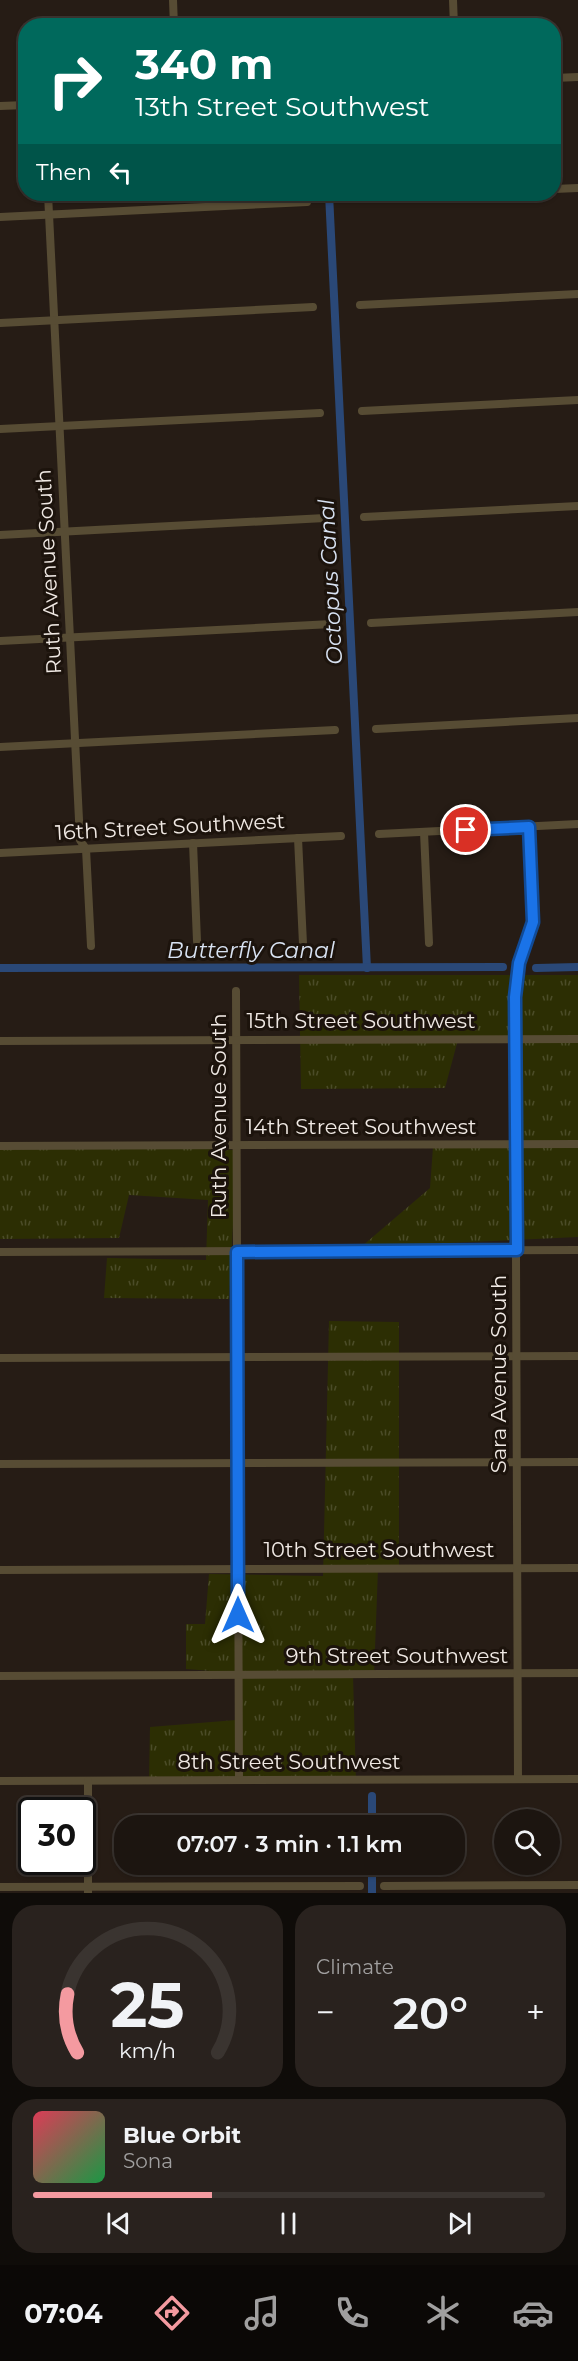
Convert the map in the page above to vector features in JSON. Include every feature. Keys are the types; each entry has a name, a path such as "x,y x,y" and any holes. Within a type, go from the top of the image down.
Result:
{"street":[{"path":"173,0 174,18"},
{"path":"453,0 454,18"},
{"path":"561,78 578,77"},
{"path":"0,106 18,105"},
{"path":"561,189 578,188"},
{"name":"Ruth Avenue South","path":"48,201 80,840 86,849 91,946"},
{"path":"0,217 307,202"},
{"path":"360,305 578,294"},
{"path":"0,323 313,308"},
{"path":"362,411 578,400"},
{"path":"0,429 320,413"},
{"path":"364,517 578,506"},
{"path":"0,535 325,518"},
{"path":"371,623 578,612"},
{"path":"0,641 332,624"},
{"path":"376,729 578,718"},
{"path":"0,747 335,730"},
{"path":"379,834 578,824"},
{"name":"Sara Avenue South","path":"518,1779 516,1039 517,971 533,922 529,827"},
{"path":"423,832 429,943"},
{"name":"16th Street Southwest","path":"0,853 341,836"},
{"path":"298,838 303,944"},
{"path":"193,843 197,941"},
{"name":"Ruth Avenue South","path":"236,991 239,1780"},
{"name":"15th Street Southwest","path":"0,1041 578,1039"},
{"name":"14th Street Southwest","path":"0,1146 578,1144"},
{"path":"0,1252 578,1250"},
{"path":"0,1358 578,1356"},
{"path":"0,1464 578,1462"},
{"name":"10th Street Southwest","path":"0,1570 578,1568"},
{"name":"9th Street Southwest","path":"0,1676 578,1674"},
{"name":"8th Street Southwest","path":"0,1781 578,1779"},
{"path":"88,1781 88,1890"},
{"path":"384,1886 578,1885"},
{"path":"0,1887 88,1890 360,1886"}],"green space":[{"path":"299,975 578,975 578,1237 361,1247 430,1188 433,1147 512,1147 512,1037 459,1036 445,1088 301,1089"},
{"path":"0,1142 237,1150 229,1299 104,1298 107,1258 206,1260 208,1200 129,1195 119,1238 0,1239"},
{"path":"329,1321 399,1322 399,1569 378,1569 374,1675 353,1675 356,1782 149,1779 150,1727 236,1720 237,1673 186,1669 186,1624 205,1624 209,1574 323,1576"}],"waterway":[{"name":"Octopus Canal","path":"329,201 367,968"},
{"name":"Butterfly Canal","path":"0,968 503,967"},
{"name":"Butterfly Canal","path":"536,968 578,967"},
{"path":"372,1796 372,1815"},
{"path":"372,1875 372,1893"}],"route":[{"path":"238,1615 237,1252 517,1250 515,997 517,971 533,922 529,827 466,830"}]}
